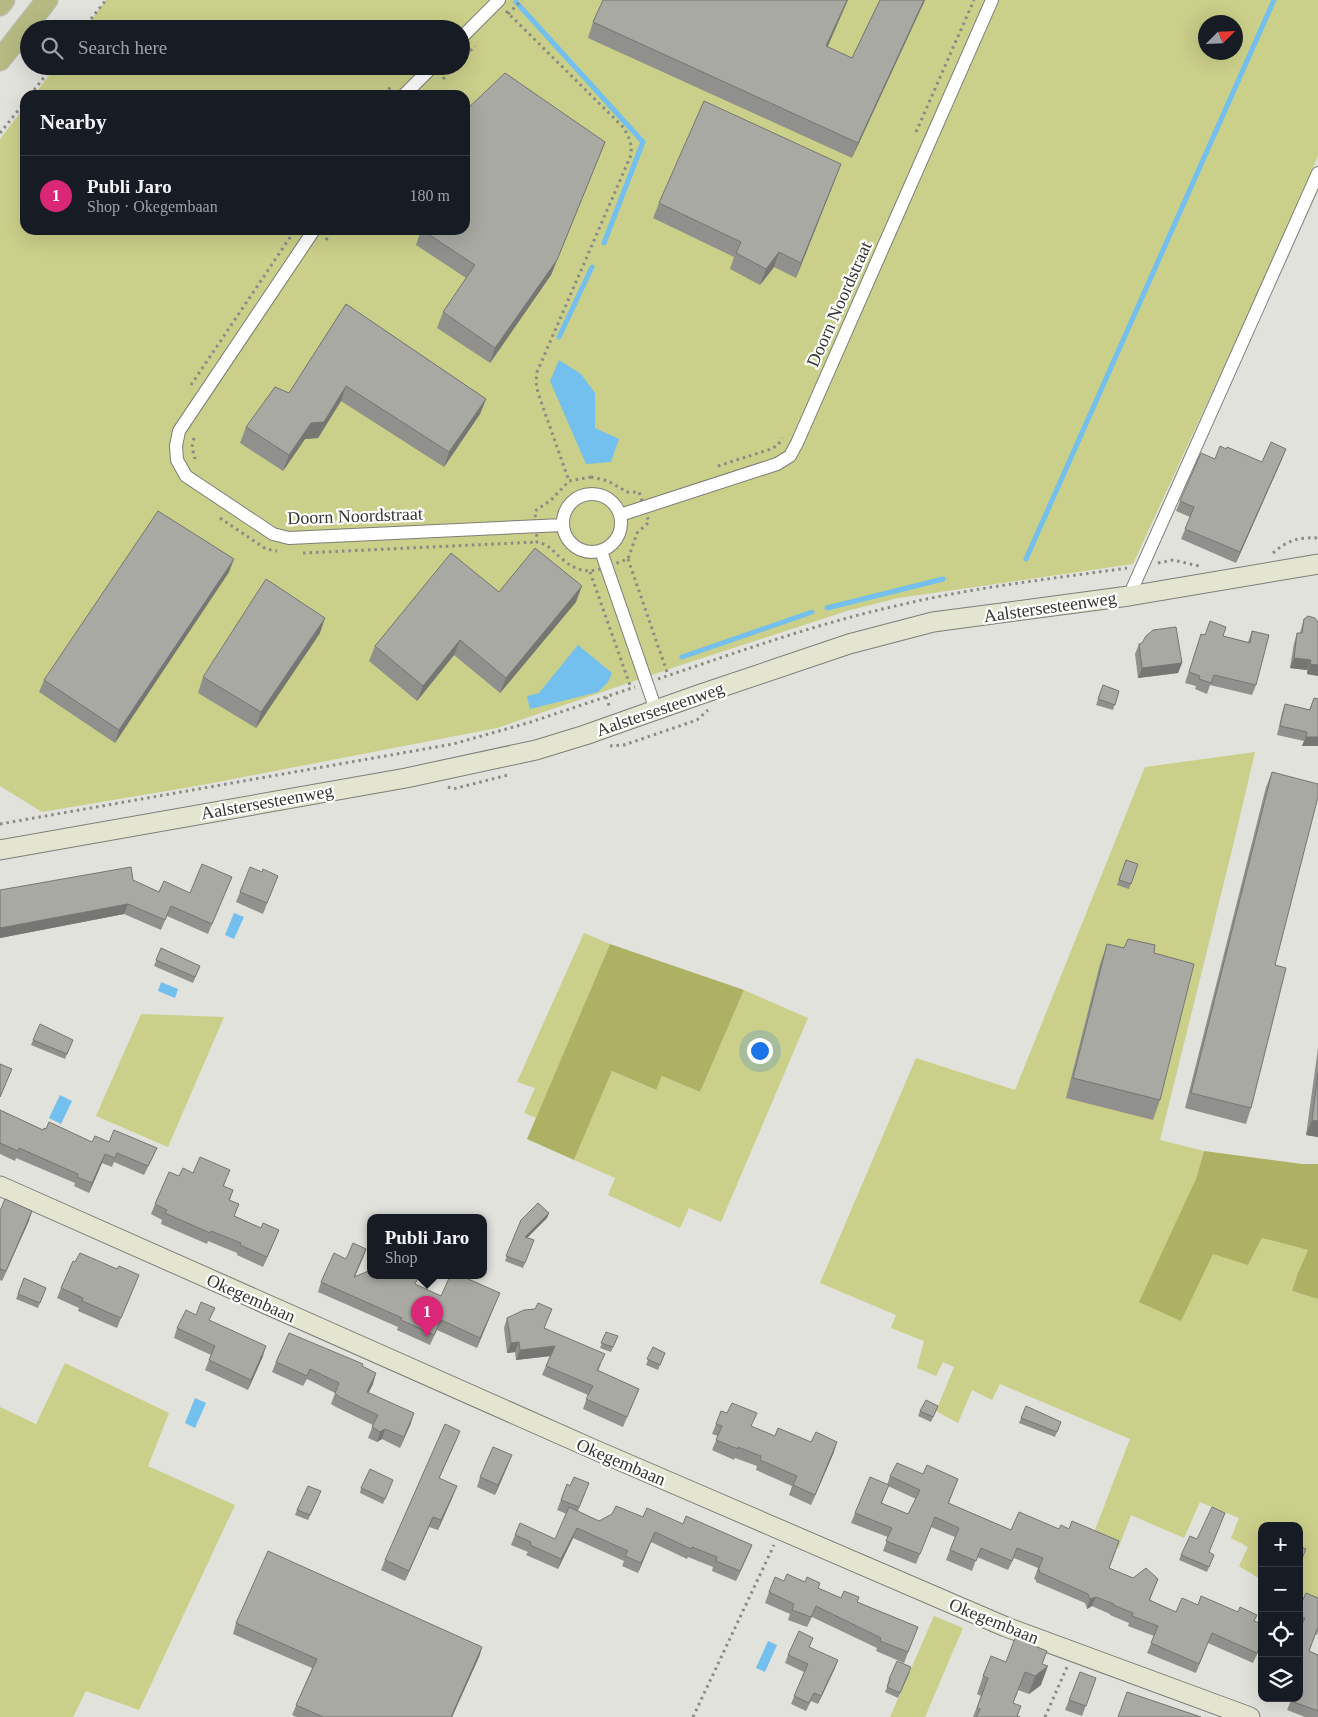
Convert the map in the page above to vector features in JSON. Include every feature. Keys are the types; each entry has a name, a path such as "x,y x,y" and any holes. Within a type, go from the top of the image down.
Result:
{"highway":[{"path":"0,5 4,0"},
{"path":"31,20 47,0"},
{"path":"0,60 20,34"}],"main road":[{"name":"Aalstersesteenweg","path":"0,850 466,767 536,750 585,735 849,644 933,622 1129,596 1318,564"},
{"name":"Okegembaan","path":"0,1186 593,1450 1006,1627 1250,1717"}],"street":[{"name":"Doorn Noordstraat","path":"620,515 778,464 790,456 992,0"},
{"path":"470,29 498,1"},
{"path":"409,90 424,75"},
{"path":"1129,596 1318,173"},
{"name":"Doorn Noordstraat","path":"311,235 179,431 176,446 177,460 186,476 273,534 288,538 562,525"},
{"path":"590,493 600,494 614,504 620,515 621,525 618,535 610,546 601,551 581,550 573,546 564,534 563,516 570,502 578,497 590,493"},
{"path":"601,551 656,710"}],"path":[{"path":"90,20 106,0"},
{"path":"498,1 622,126 632,145 631,155 537,372 538,393 569,481"},
{"path":"34,90 46,75"},
{"path":"0,133 20,108"},
{"path":"186,392 292,235"},
{"path":"323,245 330,235"},
{"path":"714,468 771,449 778,445 783,436"},
{"path":"194,437 193,456 198,465"},
{"path":"537,542 534,511 546,504 569,481 591,478 608,481 627,492 639,492 648,489"},
{"path":"639,492 649,522 637,533 628,559 668,675"},
{"path":"212,513 266,549 280,552"},
{"path":"301,553 537,542 550,546 568,564 583,571 590,572 628,559"},
{"path":"590,572 631,688"},
{"path":"692,1717 781,1530"},
{"path":"1045,1717 1073,1652"}],"green space":[{"path":"106,0 1318,0 1318,156 1288,227 1133,564 898,598 847,611 497,728 202,785 42,812 0,786 0,139 20,113 20,235 470,235 470,90 38,90 49,75 470,75 470,20 91,20"},
{"path":"1255,752 1160,1140 1204,1151 1196,1179 1213,1253 1248,1265 1262,1238 1308,1250 1292,1291 1318,1299 1318,1604 1303,1601 1303,1522 1258,1522 1258,1578 1239,1566 1248,1547 1231,1538 1239,1518 1200,1502 1184,1538 1131,1515 1118,1549 1093,1535 1130,1439 1000,1384 992,1400 972,1390 958,1423 936,1411 954,1367 943,1362 936,1376 917,1368 924,1341 891,1328 896,1315 820,1283 916,1058 1015,1090 1145,767"},
{"path":"584,933 610,944 536,1118 524,1113 535,1088 517,1082"},
{"path":"610,944 744,990 700,1092 662,1076 656,1090 612,1071 574,1160 527,1139"},
{"path":"744,990 808,1018 721,1222 689,1208 680,1228 608,1195 615,1178 574,1160 612,1071 655,1090 662,1076 700,1092"},
{"path":"141,1014 224,1017 168,1147 96,1116"},
{"path":"1204,1151 1302,1164 1318,1164 1318,1299 1292,1291 1308,1250 1262,1238 1248,1265 1213,1254 1181,1321 1139,1302 1196,1179"},
{"path":"65,1363 169,1413 148,1466 235,1505 139,1710 86,1691 73,1717 0,1717 0,1407 36,1424"},
{"path":"934,1616 963,1628 925,1717 890,1717"}],"water":[{"path":"559,360 581,374 595,393 595,428 619,439 611,462 586,464 550,381"},
{"path":"578,645 612,673 608,682 598,692 530,709 527,696 539,693"},
{"path":"234,913 244,917 234,939 225,935"},
{"path":"161,982 178,989 175,998 158,991"},
{"path":"60,1095 72,1101 61,1124 49,1118"},
{"path":"195,1398 206,1403 195,1428 185,1423"},
{"path":"768,1641 777,1645 765,1672 756,1668"}],"building":[{"path":"603,0 847,0 826,46 852,58 880,0 924,0 858,143 593,22"},
{"path":"505,73 605,142 557,260 495,348 443,312 475,265 430,235 470,235 470,106"},
{"path":"704,101 841,164 801,263 779,252 766,269 736,253 741,242 659,203"},
{"path":"346,304 486,399 449,452 346,386 324,422 311,423 289,455 246,427 275,387 289,393"},
{"path":"1271,442 1286,449 1240,552 1185,529 1194,507 1180,501 1201,453 1215,459 1220,446 1226,449 1227,447 1262,462"},
{"path":"158,511 234,559 119,730 44,680"},
{"path":"535,548 582,586 506,678 460,640 423,686 375,646 451,553 499,592"},
{"path":"266,579 325,618 261,712 203,677"},
{"path":"1308,616 1315,618 1318,622 1318,665 1310,664 1311,660 1294,658 1297,633 1302,633 1304,619"},
{"path":"1210,621 1226,627 1223,636 1250,643 1252,631 1269,635 1256,685 1214,675 1211,683 1199,679 1200,676 1189,672 1201,634 1205,635"},
{"path":"1176,627 1182,663 1142,668 1139,644 1153,630"},
{"path":"1103,685 1119,691 1115,705 1098,699"},
{"path":"1314,698 1318,699 1318,737 1306,737 1307,732 1280,726 1285,704 1310,710"},
{"path":"1272,772 1318,784 1318,797 1275,965 1286,968 1251,1108 1191,1093"},
{"path":"1126,860 1138,864 1131,884 1119,880"},
{"path":"202,864 232,877 212,924 171,906 165,920 128,904 0,928 0,890 131,867 133,880 159,892 164,881 190,893"},
{"path":"250,867 262,872 263,869 278,876 267,903 240,892"},
{"path":"1128,939 1155,945 1154,953 1194,964 1160,1100 1073,1078 1107,944 1124,948"},
{"path":"161,948 200,966 195,977 156,960"},
{"path":"40,1024 73,1040 67,1054 33,1040"},
{"path":"0,1064 12,1069 0,1097"},
{"path":"1318,1074 1318,1121 1312,1120"},
{"path":"0,1110 43,1130 44,1128 46,1129 49,1122 92,1142 95,1136 109,1142 114,1130 157,1148 148,1166 117,1153 115,1158 105,1154 92,1183 77,1177 78,1174 19,1148 18,1151 0,1143"},
{"path":"200,1157 230,1170 223,1186 233,1190 229,1200 239,1204 234,1216 261,1228 263,1223 279,1230 267,1257 240,1245 241,1243 211,1231 210,1233 165,1213 167,1210 155,1204 169,1172 179,1176 183,1168 193,1173"},
{"path":"5,1199 32,1211 6,1271 0,1269 0,1211"},
{"path":"538,1203 549,1213 525,1237 534,1240 525,1263 506,1256 521,1220"},
{"path":"353,1243 366,1249 354,1277 367,1272 367,1279 418,1279 415,1284 441,1296 449,1279 468,1279 500,1293 480,1338 441,1320 434,1335 401,1320 402,1318 321,1282 334,1253 346,1259"},
{"path":"80,1253 117,1269 119,1266 139,1275 121,1318 82,1301 83,1298 61,1288 73,1261 75,1262"},
{"path":"24,1278 46,1288 40,1303 18,1294"},
{"path":"201,1302 215,1308 209,1320 266,1346 251,1380 209,1360 215,1346 177,1328 186,1310 196,1315"},
{"path":"538,1303 552,1309 544,1328 605,1354 597,1370 639,1389 627,1417 586,1399 593,1386 546,1366 555,1346 520,1350 519,1342 511,1343 507,1318 524,1310 535,1309"},
{"path":"606,1332 618,1336 613,1347 601,1343"},
{"path":"289,1333 363,1364 362,1366 376,1373 367,1392 414,1413 404,1437 385,1429 380,1432 372,1427 378,1415 339,1397 335,1393 339,1383 310,1369 307,1376 276,1362"},
{"path":"653,1347 665,1353 660,1365 647,1359"},
{"path":"926,1400 938,1406 933,1417 920,1411"},
{"path":"732,1403 757,1413 751,1426 775,1436 778,1428 811,1442 816,1432 837,1442 815,1495 793,1485 797,1476 760,1460 761,1456 716,1440 722,1426 716,1424 721,1411 727,1413"},
{"path":"1026,1406 1061,1422 1057,1432 1021,1418"},
{"path":"445,1424 460,1431 439,1478 457,1486 441,1520 433,1517 409,1571 385,1560"},
{"path":"493,1447 512,1455 498,1485 480,1477"},
{"path":"897,1463 923,1474 927,1465 958,1479 948,1503 1011,1530 1019,1512 1059,1529 1061,1525 1069,1529 1072,1521 1119,1541 1109,1568 1133,1578 1146,1568 1158,1579 1149,1600 1176,1612 1182,1598 1198,1605 1201,1596 1238,1612 1240,1607 1257,1615 1254,1621 1258,1622 1257,1653 1212,1633 1199,1664 1151,1643 1158,1626 1132,1616 1133,1613 1114,1604 1096,1597 1090,1599 1088,1594 1039,1572 1040,1570 1038,1570 1043,1558 1017,1548 1012,1561 981,1548 976,1561 950,1550 959,1528 935,1517 920,1554 886,1541 892,1528 855,1513 870,1477 889,1485 881,1503 908,1514 920,1490 890,1476"},
{"path":"370,1469 393,1480 385,1499 361,1488"},
{"path":"574,1477 589,1483 579,1507 561,1500 567,1484 570,1486"},
{"path":"308,1486 321,1491 310,1515 297,1510"},
{"path":"616,1506 643,1517 647,1508 683,1524 686,1516 752,1545 740,1571 716,1561 717,1557 692,1547 691,1549 655,1532 641,1563 625,1556 628,1551 577,1528 561,1559 530,1545 531,1542 515,1535 520,1523 555,1539 569,1507 599,1521 612,1514"},
{"path":"1212,1507 1225,1513 1209,1552 1214,1555 1209,1567 1181,1555 1190,1536 1197,1539"},
{"path":"268,1551 482,1647 451,1717 323,1717 296,1705 317,1659 236,1623"},
{"path":"787,1574 805,1582 807,1577 820,1583 818,1588 841,1598 844,1591 859,1597 857,1602 918,1627 908,1652 880,1641 881,1638 816,1606 811,1617 792,1610 794,1604 769,1592 775,1577 784,1581"},
{"path":"1306,1593 1318,1598 1318,1627 1309,1651 1318,1655 1318,1711 1294,1702 1303,1702 1303,1622 1305,1618 1303,1617 1303,1599"},
{"path":"799,1631 813,1638 809,1647 838,1660 821,1696 814,1693 809,1703 794,1696 808,1664 788,1655"},
{"path":"1015,1638 1047,1651 1042,1664 1048,1666 1035,1676 1025,1672 1013,1703 1021,1706 1017,1716 1020,1717 976,1717 980,1709 977,1708 988,1678 983,1676 991,1656 1006,1662"},
{"path":"897,1661 911,1667 900,1693 887,1687"},
{"path":"1080,1672 1096,1678 1086,1706 1069,1700"},
{"path":"1127,1692 1201,1717 1118,1717"}],"waterway":[{"path":"1026,559 1274,0"},
{"path":"516,2 643,142 604,243"},
{"path":"559,337 592,267"},
{"path":"827,608 943,579"},
{"path":"682,657 812,612"}],"place":[{"name":"Publi Jaro","path":"427,1337"}]}
